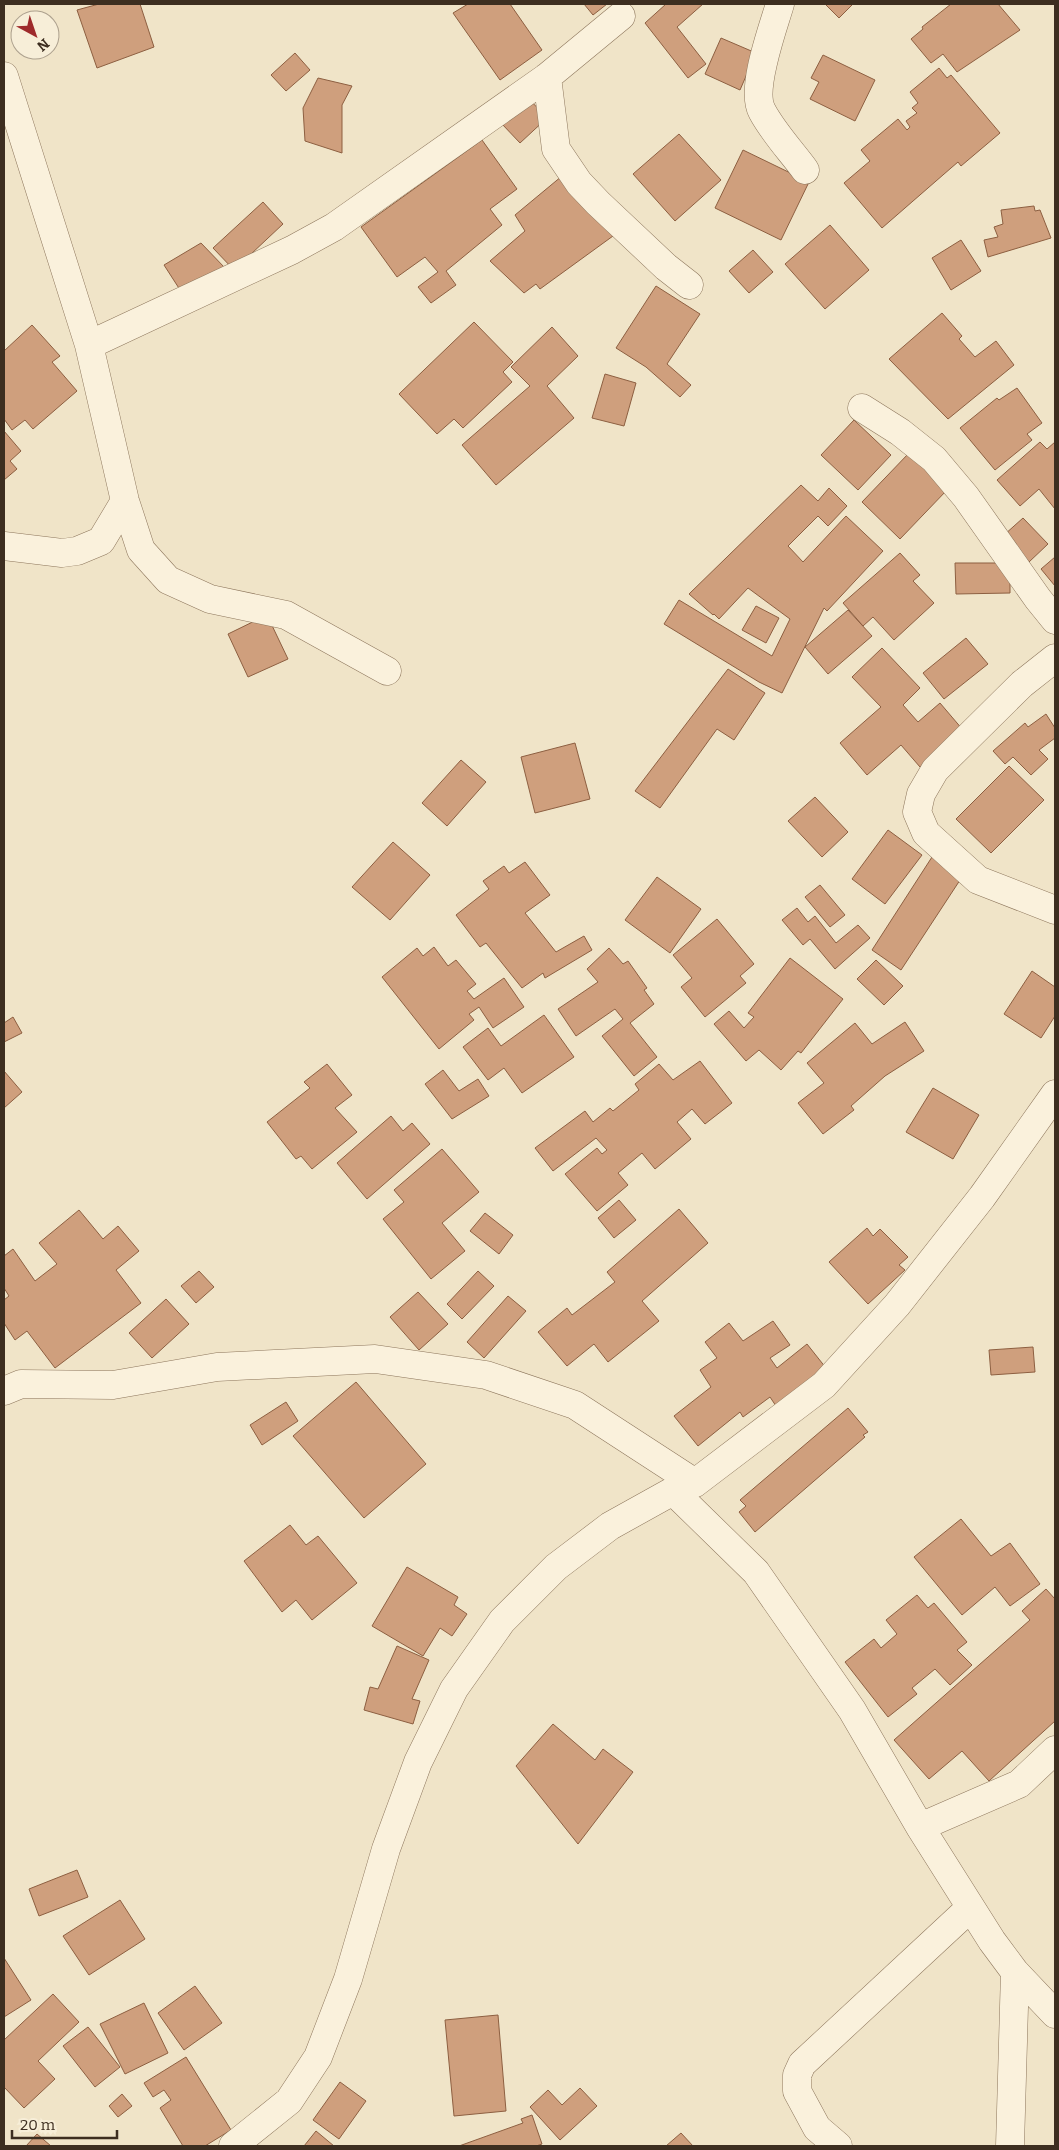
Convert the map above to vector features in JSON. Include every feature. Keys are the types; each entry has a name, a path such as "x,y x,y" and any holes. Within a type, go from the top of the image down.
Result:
{"street":[{"path":"780,4 766,51 757,94 761,110 805,170"},
{"path":"89,345 292,250 334,227 547,77 621,16"},
{"path":"4,76 89,345 125,502 141,550 168,580 210,599 286,615 387,671"},
{"path":"547,77 556,149 565,163 579,183 598,203 666,267 689,285"},
{"path":"862,408 900,432 934,459 966,497 1055,620"},
{"path":"4,546 62,553 78,551 101,541 125,502"},
{"path":"1055,658 1022,684 935,770 922,794 917,812 926,833 978,880 1055,910"},
{"path":"233,2146 289,2101 318,2057 348,1979 386,1849 418,1762 454,1689 502,1621 556,1568 610,1526 684,1487 824,1386 897,1305 982,1197 1055,1094"},
{"path":"4,1391 21,1384 113,1385 217,1366 375,1359 486,1375 575,1405 684,1487 756,1572 852,1710 970,1908 1015,1972 1055,2014"},
{"path":"920,1827 1019,1784 1055,1750"},
{"path":"838,2146 817,2128 797,2090 797,2075 802,2064 970,1908"},
{"path":"1010,2146 1015,1972"}],"building":[{"path":"99,4 140,4 154,47 97,68 77,10"},
{"path":"468,4 510,4 542,50 500,80 453,13"},
{"path":"584,4 607,4 593,15"},
{"path":"666,4 703,4 677,27 706,64 688,78 645,23"},
{"path":"825,4 853,4 839,18"},
{"path":"951,4 998,4 1020,30 957,72 943,54 931,63 911,39 923,29 922,27"},
{"path":"721,38 756,53 740,90 705,74"},
{"path":"295,53 310,70 286,91 271,75"},
{"path":"823,55 875,80 855,121 810,99 819,82 811,78"},
{"path":"939,68 947,78 951,75 1000,133 961,166 958,162 882,228 844,183 870,161 861,150 898,119 907,130 910,127 906,121 917,113 912,108 918,103 910,92"},
{"path":"318,78 352,86 342,105 342,153 305,141 303,108"},
{"path":"529,99 547,118 520,143 502,124"},
{"path":"679,134 721,180 675,221 633,174"},
{"path":"482,140 517,189 490,209 502,225 446,271 456,285 431,303 418,287 438,272 425,257 397,277 361,227"},
{"path":"743,150 809,182 781,240 715,208"},
{"path":"562,176 613,236 540,289 536,284 524,293 490,261 525,231 515,215"},
{"path":"263,202 283,224 234,270 213,248"},
{"path":"1034,206 1035,211 1040,210 1051,238 988,257 984,240 998,237 994,227 1003,224 1001,210"},
{"path":"830,225 869,270 825,309 785,264"},
{"path":"961,240 981,271 951,290 932,258"},
{"path":"201,243 225,268 184,296 164,265"},
{"path":"753,250 773,272 749,293 729,271"},
{"path":"656,286 700,314 667,364 691,385 680,397 646,367 616,348"},
{"path":"942,313 962,336 959,339 975,357 996,341 1014,365 948,419 889,359"},
{"path":"474,322 513,362 503,372 512,382 463,428 454,419 437,434 399,394"},
{"path":"32,325 60,356 52,362 77,391 33,429 25,420 12,430 4,419 4,351"},
{"path":"552,327 578,356 547,386 574,418 496,485 462,445 530,386 511,367"},
{"path":"605,374 636,383 624,426 592,418"},
{"path":"1017,388 1042,423 1027,434 1032,440 995,470 960,428 997,398 999,400"},
{"path":"854,420 891,455 858,490 821,455"},
{"path":"4,431 21,451 10,461 17,469 4,480"},
{"path":"1040,442 1047,449 1055,442 1055,509 1039,489 1020,506 997,480"},
{"path":"909,453 947,490 900,539 862,502"},
{"path":"801,485 818,501 829,488 847,506 828,526 818,516 788,546 803,562 846,516 883,551 827,611 824,608 782,693 759,682 664,624 679,600 772,656 790,619 748,588 719,619 689,594"},
{"path":"1023,518 1048,544 1029,562 1004,535"},
{"path":"900,553 920,575 913,581 934,603 894,640 873,617 863,626 843,603"},
{"path":"1055,557 1055,586 1041,569"},
{"path":"955,563 1010,563 1010,593 956,594"},
{"path":"756,606 779,618 766,643 742,630"},
{"path":"848,610 872,636 828,674 805,647"},
{"path":"267,615 288,659 248,677 228,634"},
{"path":"966,638 988,664 944,699 923,673"},
{"path":"882,648 920,688 903,705 918,722 940,703 963,730 920,767 901,745 867,775 840,743 881,707 852,677"},
{"path":"728,669 765,693 734,740 717,729 660,808 635,791"},
{"path":"1046,714 1055,728 1055,738 1039,750 1048,759 1031,775 1013,757 1005,764 993,751 1025,723 1028,727"},
{"path":"575,743 590,799 535,813 521,757"},
{"path":"461,760 486,782 447,826 422,803"},
{"path":"1009,766 1044,800 991,853 956,819"},
{"path":"815,797 848,832 822,857 788,821"},
{"path":"888,830 922,855 885,904 852,879"},
{"path":"393,842 430,875 390,920 352,887"},
{"path":"932,857 962,877 901,970 872,950"},
{"path":"525,862 550,895 525,913 556,952 584,936 592,950 545,978 543,973 522,988 486,943 480,947 456,915 489,889 483,881 504,866 509,873"},
{"path":"657,877 701,909 670,953 625,920"},
{"path":"820,885 845,915 830,927 805,897"},
{"path":"797,908 808,922 815,916 836,943 858,925 870,938 835,969 810,939 803,945 782,920"},
{"path":"717,919 754,964 740,976 746,983 705,1017 681,987 692,978 673,955"},
{"path":"434,947 448,966 456,960 476,984 467,991 474,999 504,978 524,1007 493,1028 479,1007 469,1014 474,1020 439,1049 382,977 417,948 423,956"},
{"path":"609,948 623,964 628,961 647,988 644,990 654,1004 630,1023 657,1057 634,1076 602,1036 623,1019 615,1009 576,1036 558,1009 598,982 587,969"},
{"path":"790,958 843,999 801,1053 798,1051 781,1070 759,1050 746,1061 714,1024 729,1011 744,1028 754,1017 748,1013"},
{"path":"876,960 903,986 884,1005 857,979"},
{"path":"1032,971 1055,987 1055,1016 1041,1038 1004,1014"},
{"path":"544,1015 574,1057 522,1093 504,1068 488,1080 463,1047 488,1028 501,1046"},
{"path":"13,1017 22,1033 4,1042 4,1023"},
{"path":"905,1022 924,1051 885,1076 851,1106 854,1110 823,1134 798,1103 824,1083 807,1063 855,1023 872,1044"},
{"path":"700,1061 732,1103 705,1124 692,1109 677,1122 691,1139 655,1169 642,1153 618,1173 628,1185 597,1211 565,1174 597,1148 602,1154 607,1150 596,1138 553,1171 535,1148 585,1111 593,1122 610,1108 613,1111 639,1090 635,1084 659,1064 673,1080"},
{"path":"327,1064 352,1095 335,1108 357,1132 312,1169 301,1156 296,1159 267,1122 310,1088 304,1082"},
{"path":"443,1070 459,1091 478,1079 489,1096 452,1119 425,1084"},
{"path":"4,1071 22,1092 4,1108"},
{"path":"933,1088 979,1115 953,1159 906,1132"},
{"path":"391,1116 403,1131 412,1123 430,1144 367,1199 337,1163"},
{"path":"442,1149 479,1192 442,1223 465,1251 431,1279 383,1219 404,1202 394,1190"},
{"path":"619,1200 636,1220 614,1238 598,1218"},
{"path":"679,1209 708,1243 642,1301 659,1321 608,1362 594,1344 567,1366 538,1332 567,1308 572,1315 615,1282 607,1272"},
{"path":"79,1210 103,1239 118,1226 139,1251 116,1270 141,1303 55,1368 27,1331 15,1340 4,1323 4,1300 9,1296 4,1288 4,1256 13,1249 35,1281 57,1264 39,1243"},
{"path":"485,1213 513,1235 499,1254 470,1231"},
{"path":"867,1228 873,1236 880,1229 908,1257 899,1265 905,1270 868,1304 829,1262"},
{"path":"199,1271 214,1287 196,1303 181,1286"},
{"path":"478,1271 494,1286 462,1319 447,1304"},
{"path":"418,1292 448,1324 419,1350 390,1317"},
{"path":"508,1296 526,1311 484,1358 467,1342"},
{"path":"166,1299 189,1324 152,1358 129,1333"},
{"path":"773,1321 790,1345 770,1358 777,1368 807,1344 826,1368 776,1406 770,1397 743,1417 740,1412 698,1446 674,1416 711,1387 700,1370 717,1358 705,1342 729,1323 743,1341"},
{"path":"1033,1347 1035,1372 991,1375 989,1350"},
{"path":"356,1382 426,1464 364,1518 293,1436"},
{"path":"286,1402 298,1421 262,1445 250,1425"},
{"path":"848,1408 868,1432 863,1435 865,1437 755,1532 739,1512 746,1506 740,1500"},
{"path":"961,1519 991,1556 1010,1543 1040,1584 1010,1606 995,1587 962,1615 914,1557"},
{"path":"290,1525 306,1545 318,1536 357,1583 312,1620 296,1600 282,1612 244,1561"},
{"path":"407,1567 458,1597 454,1605 467,1614 452,1636 440,1628 423,1656 372,1626"},
{"path":"1046,1589 1055,1599 1055,1721 989,1781 962,1751 929,1779 894,1740 1030,1620 1022,1611"},
{"path":"917,1595 928,1608 934,1603 967,1642 957,1650 972,1665 950,1685 935,1669 912,1688 917,1694 888,1717 845,1662 874,1639 881,1648 897,1634 886,1620"},
{"path":"397,1646 429,1660 412,1699 420,1701 413,1724 364,1710 370,1687 378,1689"},
{"path":"553,1724 595,1760 603,1749 633,1772 578,1844 516,1766"},
{"path":"77,1870 88,1897 39,1916 29,1889"},
{"path":"120,1900 145,1939 89,1975 63,1936"},
{"path":"4,1958 31,2000 4,2017"},
{"path":"195,1986 222,2023 184,2050 158,2013"},
{"path":"53,1994 79,2022 38,2061 55,2079 24,2108 4,2087 4,2040"},
{"path":"144,2003 168,2053 125,2074 100,2024"},
{"path":"498,2015 506,2111 454,2116 445,2020"},
{"path":"88,2027 120,2067 95,2087 63,2046"},
{"path":"186,2057 231,2130 205,2146 183,2146 160,2108 171,2100 164,2090 153,2097 144,2083"},
{"path":"340,2082 366,2101 339,2139 313,2120"},
{"path":"580,2088 597,2106 560,2140 530,2107 548,2090 562,2105"},
{"path":"122,2094 132,2106 118,2117 109,2106"},
{"path":"532,2115 542,2144 536,2146 459,2146 523,2123 521,2119"},
{"path":"316,2131 334,2146 304,2146"},
{"path":"681,2133 693,2146 666,2146"},
{"path":"37,2134 51,2146 26,2146"}]}
